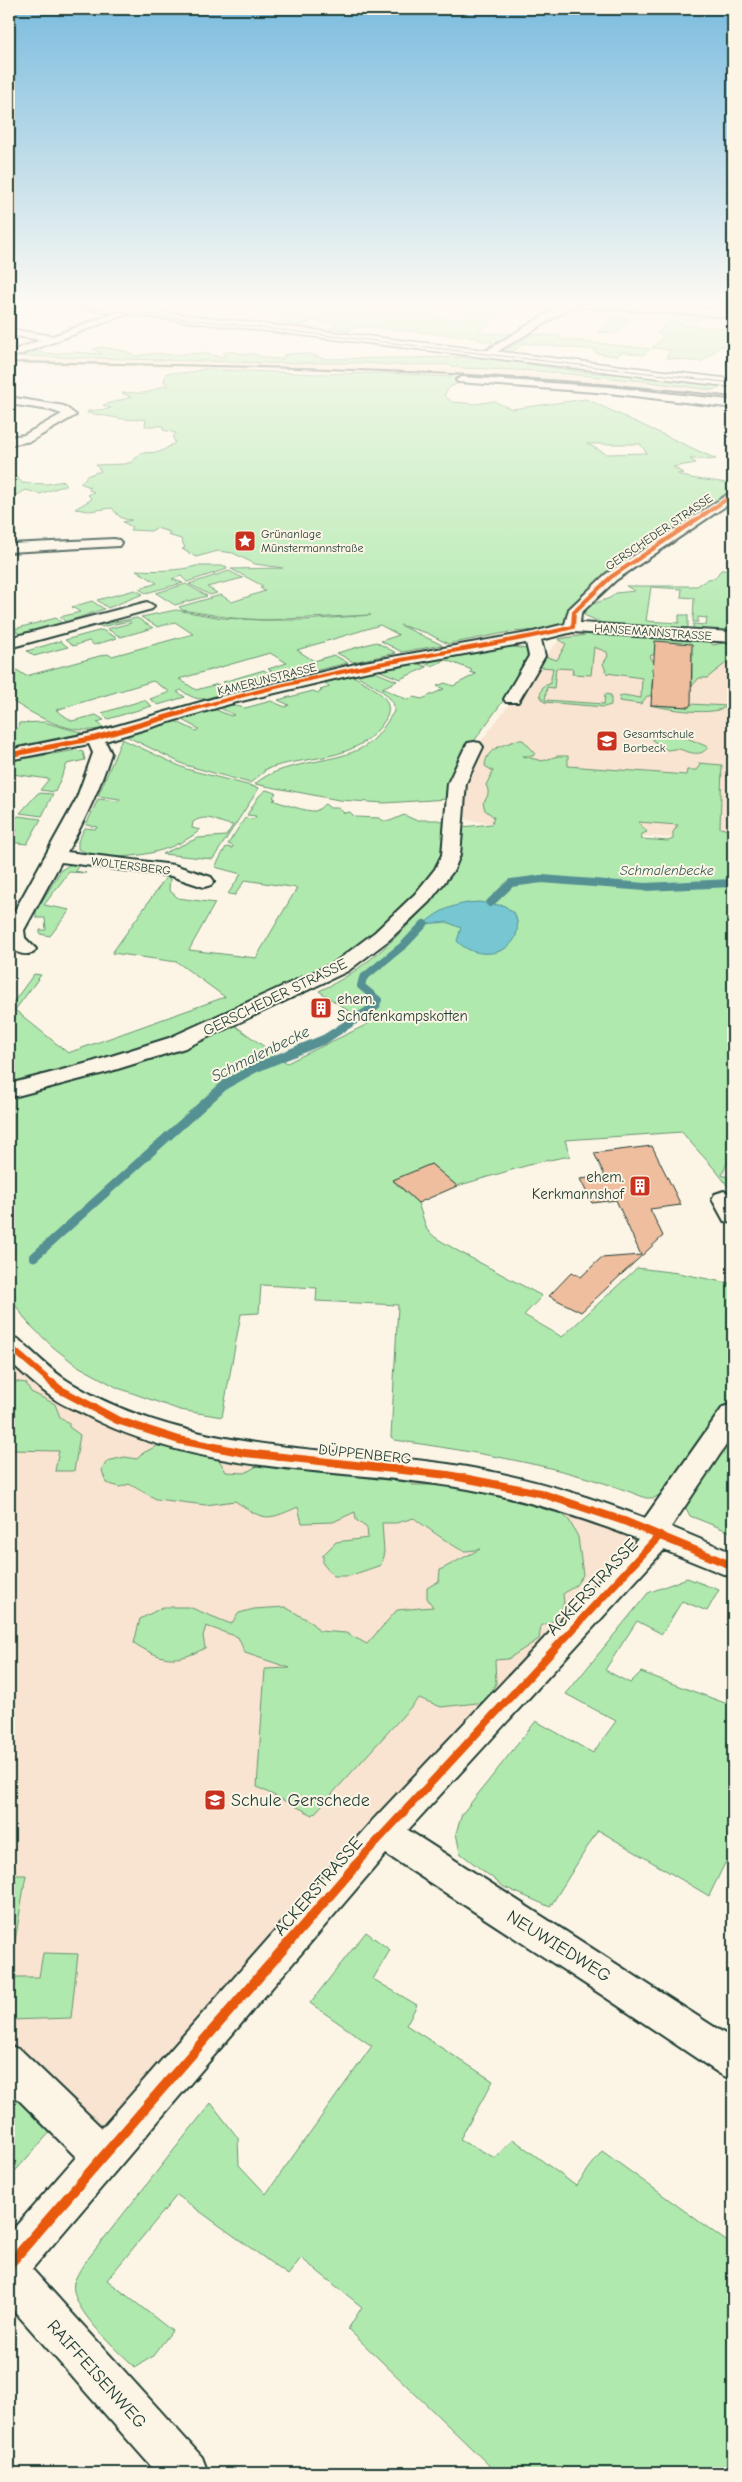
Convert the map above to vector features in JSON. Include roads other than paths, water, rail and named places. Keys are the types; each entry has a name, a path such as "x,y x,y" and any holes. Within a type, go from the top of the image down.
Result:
{"street":[{"path":"9,441 27,438 63,419"},
{"name":"GERSCHEDER STRASSE","path":"573,627 574,612 611,577 733,495"},
{"path":"9,551 114,543"},
{"path":"9,643 147,606"},
{"path":"512,699 537,656 533,637 573,627"},
{"name":"HANSEMANNSTRASSE","path":"573,627 733,637"},
{"name":"KAMERUNSTRASSE","path":"9,755 95,738 275,687 364,667 533,637"},
{"path":"26,949 18,943 13,935 14,930 78,813 100,759 101,748 95,738"},
{"name":"GERSCHEDER STRASSE","path":"9,1091 100,1067 177,1043 340,967 382,936 422,898 444,870 451,855 457,783 474,747"},
{"name":"WOLTERSBERG","path":"56,856 174,871 204,881"},
{"name":"DÜPPENBERG","path":"9,1346 40,1375 75,1400 104,1414 172,1437 253,1453 438,1474 512,1486 591,1510 656,1534 733,1566"},
{"path":"656,1534 733,1414"},
{"name":"ACKERSTRASSE","path":"9,2264 383,1833 656,1534"},
{"name":"NEUWIEDWEG","path":"383,1833 615,1982 733,2061"},
{"path":"9,2064 102,2156"},
{"name":"RAIFFEISENWEG","path":"9,2274 186,2473"}],"water":[{"path":"479,902 505,906 515,914 517,927 515,938 509,946 489,953 477,952 466,948 457,941 461,928 447,922 424,924 436,914 449,908"}],"waterway":[{"name":"Schmalenbecke","path":"490,903 511,883 542,879 645,887 733,883"},
{"name":"Schmalenbecke","path":"374,1007 378,1000 361,986 363,978 405,944 424,924"},
{"name":"Schmalenbecke","path":"34,1257 226,1084 255,1068 325,1039 376,1006"}],"place":[{"name":"Grünanlage Münstermannstraße","path":"245,541"},
{"name":"Gesamtschule Borbeck","path":"607,741"},
{"name":"ehem. Schafenkampskotten","path":"321,1008"},
{"name":"ehem. Kerkmannshof","path":"640,1186"},
{"name":"Schule Gerschede","path":"215,1800"}]}
